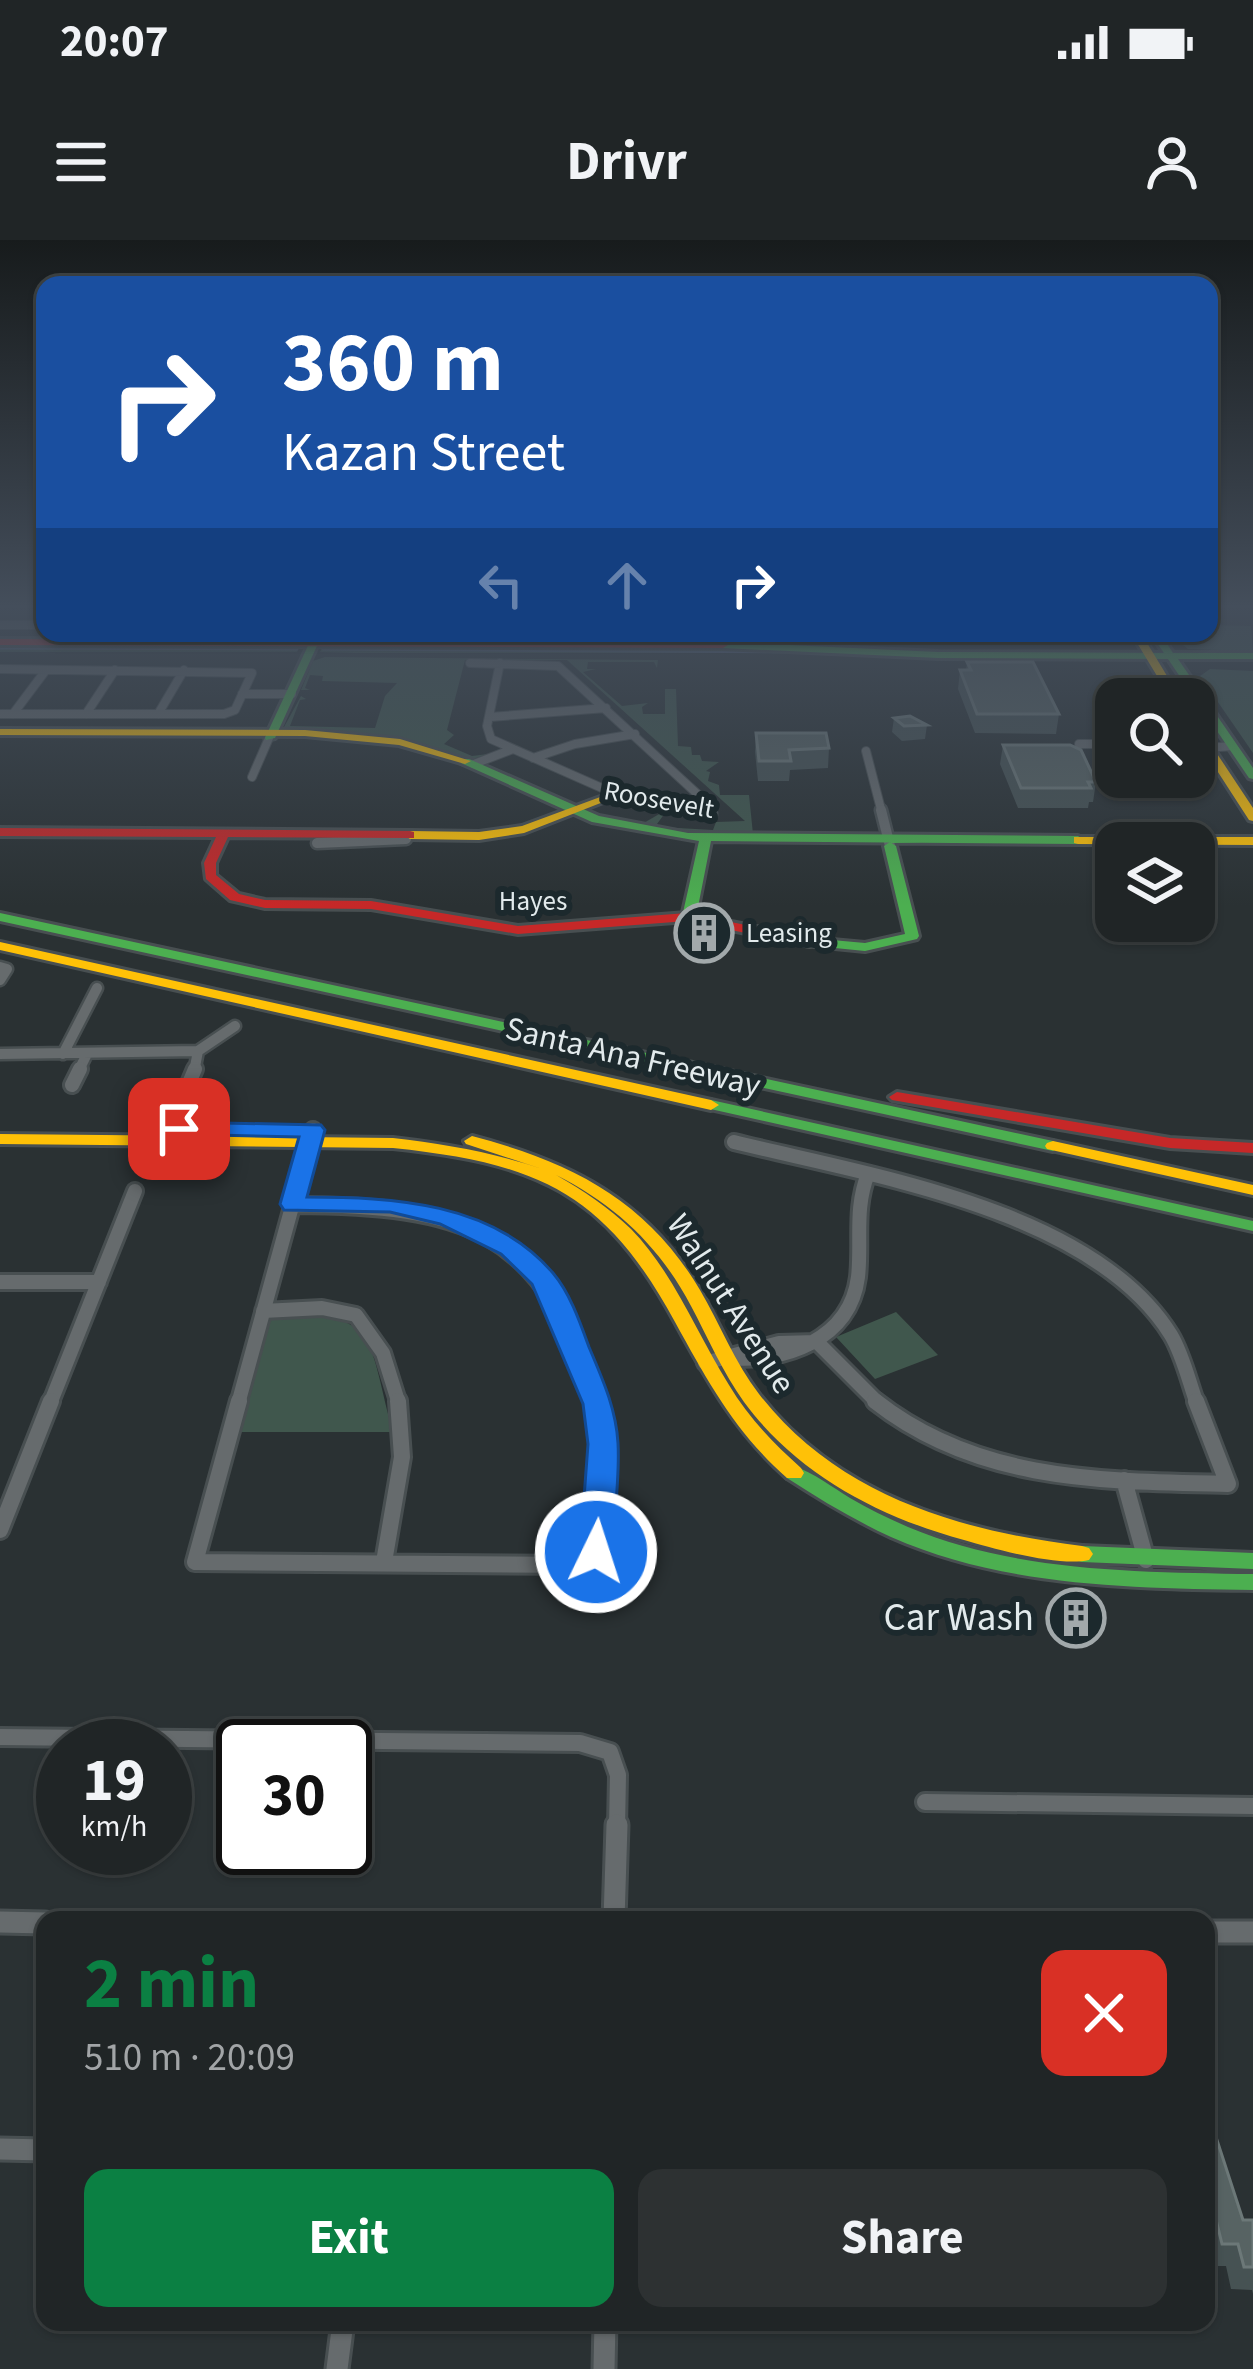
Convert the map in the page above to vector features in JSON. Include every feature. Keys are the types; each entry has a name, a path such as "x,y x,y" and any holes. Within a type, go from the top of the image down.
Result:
{"main road":[{"path":"272,735 285,707"},
{"path":"1201,707 1253,776"},
{"name":"Roosevelt","path":"0,735 272,735 400,742 474,764 572,814"},
{"name":"Roosevelt","path":"272,735 404,749 621,835 705,842 1253,845"},
{"path":"1215,765 1253,817"},
{"path":"222,838 317,843 492,835 572,814 615,795"},
{"path":"0,836 406,840"},
{"name":"Hayes","path":"222,838 209,864 210,878 228,894 254,902 376,905 506,930 572,929 689,917 813,943 862,944 909,938 913,933 889,843"},
{"path":"689,917 705,842"},
{"name":"Roosevelt","path":"1068,844 1095,846"},
{"name":"Roosevelt","path":"1215,848 1253,845"},
{"name":"Santa Ana Freeway","path":"0,916 1253,1190"},
{"name":"Santa Ana Freeway","path":"0,946 1253,1226"},
{"path":"739,1079 862,1091 1170,1143 1253,1148"},
{"name":"Walnut Avenue","path":"0,1128 311,1136 416,1144 490,1157 576,1192 626,1230 656,1268 705,1363 741,1419 783,1461 832,1497 915,1539 1001,1565 1068,1577 1253,1582"},
{"name":"Walnut Avenue","path":"0,1139 421,1133 507,1149 578,1177 646,1225 679,1267 750,1395 790,1440 838,1477 906,1514 1022,1549 1146,1560 1253,1561"},
{"path":"626,1230 646,1225"}],"street":[{"path":"13,714 18,707"},
{"path":"86,714 90,707"},
{"path":"158,714 162,707"},
{"path":"0,713 228,713 236,707"},
{"path":"490,717 606,708 705,801 711,814 615,795 513,749 487,735 490,717 492,707"},
{"path":"533,758 575,744 635,734"},
{"path":"252,777 272,735"},
{"path":"1215,744 1232,746"},
{"path":"1080,746 1095,746"},
{"path":"474,764 513,749"},
{"path":"866,751 889,843"},
{"path":"0,980 3,968"},
{"path":"63,1054 97,988"},
{"path":"0,1054 198,1051 235,1026"},
{"path":"181,1102 199,1061 198,1051"},
{"path":"72,1085 87,1054"},
{"path":"293,1204 390,1205 448,1218 511,1249 543,1279 563,1314 598,1404 603,1444 596,1552 585,1564 195,1562 311,1136"},
{"path":"734,1142 980,1203 1060,1238 1130,1291 1171,1336 1228,1484 1013,1471 937,1443 850,1385 817,1342"},
{"path":"705,1363 768,1358 817,1342 842,1315 855,1292 857,1200 868,1174"},
{"path":"0,1530 135,1191"},
{"path":"0,1282 99,1282"},
{"path":"263,1311 339,1310 368,1322 377,1335 404,1441 383,1562"},
{"path":"1124,1480 1146,1560"},
{"path":"0,1737 580,1743 610,1752 618,1775 614,1911"},
{"path":"925,1802 1253,1806"},
{"path":"0,1922 36,1923"},
{"path":"1215,1932 1253,1932"},
{"path":"0,2150 36,2150"},
{"path":"337,2369 342,2331"},
{"path":"604,2369 605,2331"}],"green space":[{"path":"297,707 290,726 375,728 381,707 453,707 447,730 454,735 444,744 472,756 488,754 473,759 388,736 284,727"},
{"path":"619,707 665,714 665,707 677,707 678,746 691,747 692,755 700,755 702,761 719,762 706,771 710,772 708,781 719,785 720,795 749,795 753,834 681,832 598,816 642,824 665,813 657,824 660,827 713,830 716,822 745,821"},
{"path":"1222,707 1253,707 1253,753"},
{"path":"896,1312 938,1355 875,1379 836,1337"},
{"path":"307,1315 352,1325 372,1353 393,1432 237,1432 271,1316"}],"building":[{"path":"974,707 1056,707 1059,714 977,714"},
{"path":"910,716 927,725 904,726 894,718"},
{"path":"756,733 826,733 829,748 789,750 791,761 759,761"},
{"path":"1003,745 1070,745 1081,750 1095,780 1088,782 1091,788 1021,788"},
{"path":"1068,1604 1084,1604 1088,1619 1072,1619"},
{"path":"1215,2137 1243,2220 1253,2220 1253,2267 1244,2267 1238,2244 1222,2244 1215,2215"}],"traffic: fast":[{"path":"270,738 284,707"},
{"path":"1206,707 1253,776"},
{"path":"465,761 596,819 688,837 1078,840"},
{"path":"689,917 706,838"},
{"path":"810,942 865,947 912,936 890,846"},
{"path":"0,917 1053,1146"},
{"path":"711,1105 1253,1226"},
{"path":"794,1473 848,1507 958,1552 1071,1574 1253,1582"},
{"path":"1082,1554 1253,1561"}],"traffic: slow":[{"path":"0,732 305,733 400,742 465,761"},
{"path":"1215,759 1253,817"},
{"path":"410,835 479,836 524,829 615,795"},
{"path":"1078,840 1253,841"},
{"path":"0,946 711,1105"},
{"path":"0,1139 393,1143 497,1159 545,1176 589,1201 627,1235 669,1295 742,1421 794,1473"},
{"path":"472,1141 566,1174 621,1207 645,1228 686,1281 753,1400 820,1466 859,1491 944,1527 990,1540 1082,1554"},
{"path":"1053,1146 1253,1190"}],"traffic: jam":[{"path":"0,832 410,835"},
{"path":"223,834 210,863 210,876 235,897 265,904 371,905 518,930 687,917 810,942"},
{"path":"897,1097 1170,1143 1253,1148"}],"place":[{"name":"Leasing","path":"704,933"},
{"name":"Car Wash","path":"1076,1618"}],"route":[{"path":"179,1129 313,1130 293,1204 390,1205 448,1218 511,1249 543,1279 563,1314 598,1404 603,1444 596,1552"}]}
